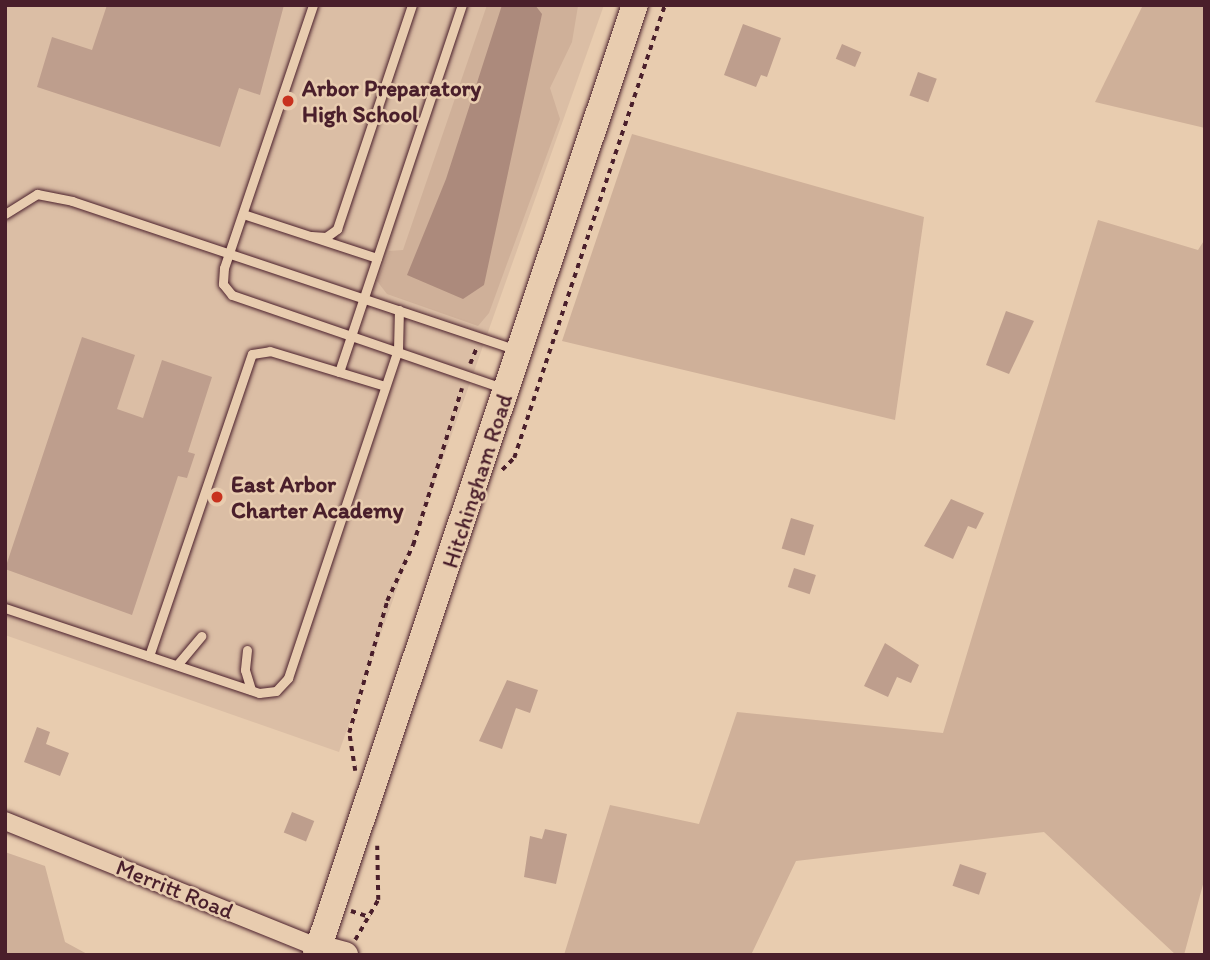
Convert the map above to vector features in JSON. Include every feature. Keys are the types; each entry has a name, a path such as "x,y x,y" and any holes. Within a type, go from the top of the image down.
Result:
{"street":[{"name":"Hitchingham Road","path":"318,951 335,907 635,5"},
{"name":"Merritt Road","path":"5,821 318,951 349,949"}],"lane":[{"path":"313,5 230,254 223,284 232,295 398,350 507,390"},
{"path":"311,236 326,237 337,229 412,5"},
{"path":"339,372 462,5"},
{"path":"5,214 37,194 230,254 520,351"},
{"path":"243,214 377,258"},
{"path":"5,608 251,690 276,691 288,678 398,350 399,310"},
{"path":"149,656 243,368 252,354 294,357 386,386"},
{"path":"177,665 201,636"},
{"path":"247,650 245,670 251,690"}],"path":[{"path":"498,475 514,458 665,5"},
{"path":"355,780 349,733 387,601 413,545 480,338"},
{"path":"349,949 370,917 380,883 380,836"},
{"path":"335,907 370,917"}],"shaded area":[{"path":"5,5 604,5 339,752 5,635"},
{"path":"487,5 578,6 572,42 550,88 560,119 489,313 478,326 387,294 377,281 389,251 403,250"},
{"path":"502,5 535,5 542,14 484,285 463,299 407,275 446,179"},
{"path":"1143,5 1205,5 1205,128 1095,102"},
{"path":"632,134 924,217 895,420 562,341"},
{"path":"1098,220 1198,250 1205,239 1205,877 1184,955 1176,955 1044,832 796,861 751,955 564,955 610,805 699,824 737,712 943,733"},
{"path":"5,852 45,866 65,942 89,955 5,955"}],"building":[{"path":"107,5 284,5 260,95 239,88 220,147 37,87 52,37 92,50"},
{"path":"743,24 781,38 767,77 761,75 756,87 724,75"},
{"path":"842,44 861,52 855,67 836,59"},
{"path":"918,72 937,79 928,102 909,95"},
{"path":"1006,311 1034,321 1009,374 986,365"},
{"path":"82,337 135,355 117,409 143,418 162,360 212,377 188,452 195,454 187,478 178,476 132,615 5,569"},
{"path":"951,499 984,513 976,529 968,526 953,559 924,546"},
{"path":"791,518 814,525 805,556 782,549"},
{"path":"794,568 816,575 810,594 788,587"},
{"path":"885,643 919,665 911,683 897,677 888,697 864,686"},
{"path":"507,680 538,690 530,713 516,708 502,749 479,741"},
{"path":"37,727 50,732 46,744 69,753 60,776 24,762"},
{"path":"292,812 314,821 306,841 284,832"},
{"path":"545,829 567,834 556,884 524,877 530,836 542,839"},
{"path":"960,864 986,873 979,895 953,886"}],"place":[{"name":"Arbor Preparatory High School","path":"288,101"},
{"name":"East Arbor Charter Academy","path":"217,497"}]}
